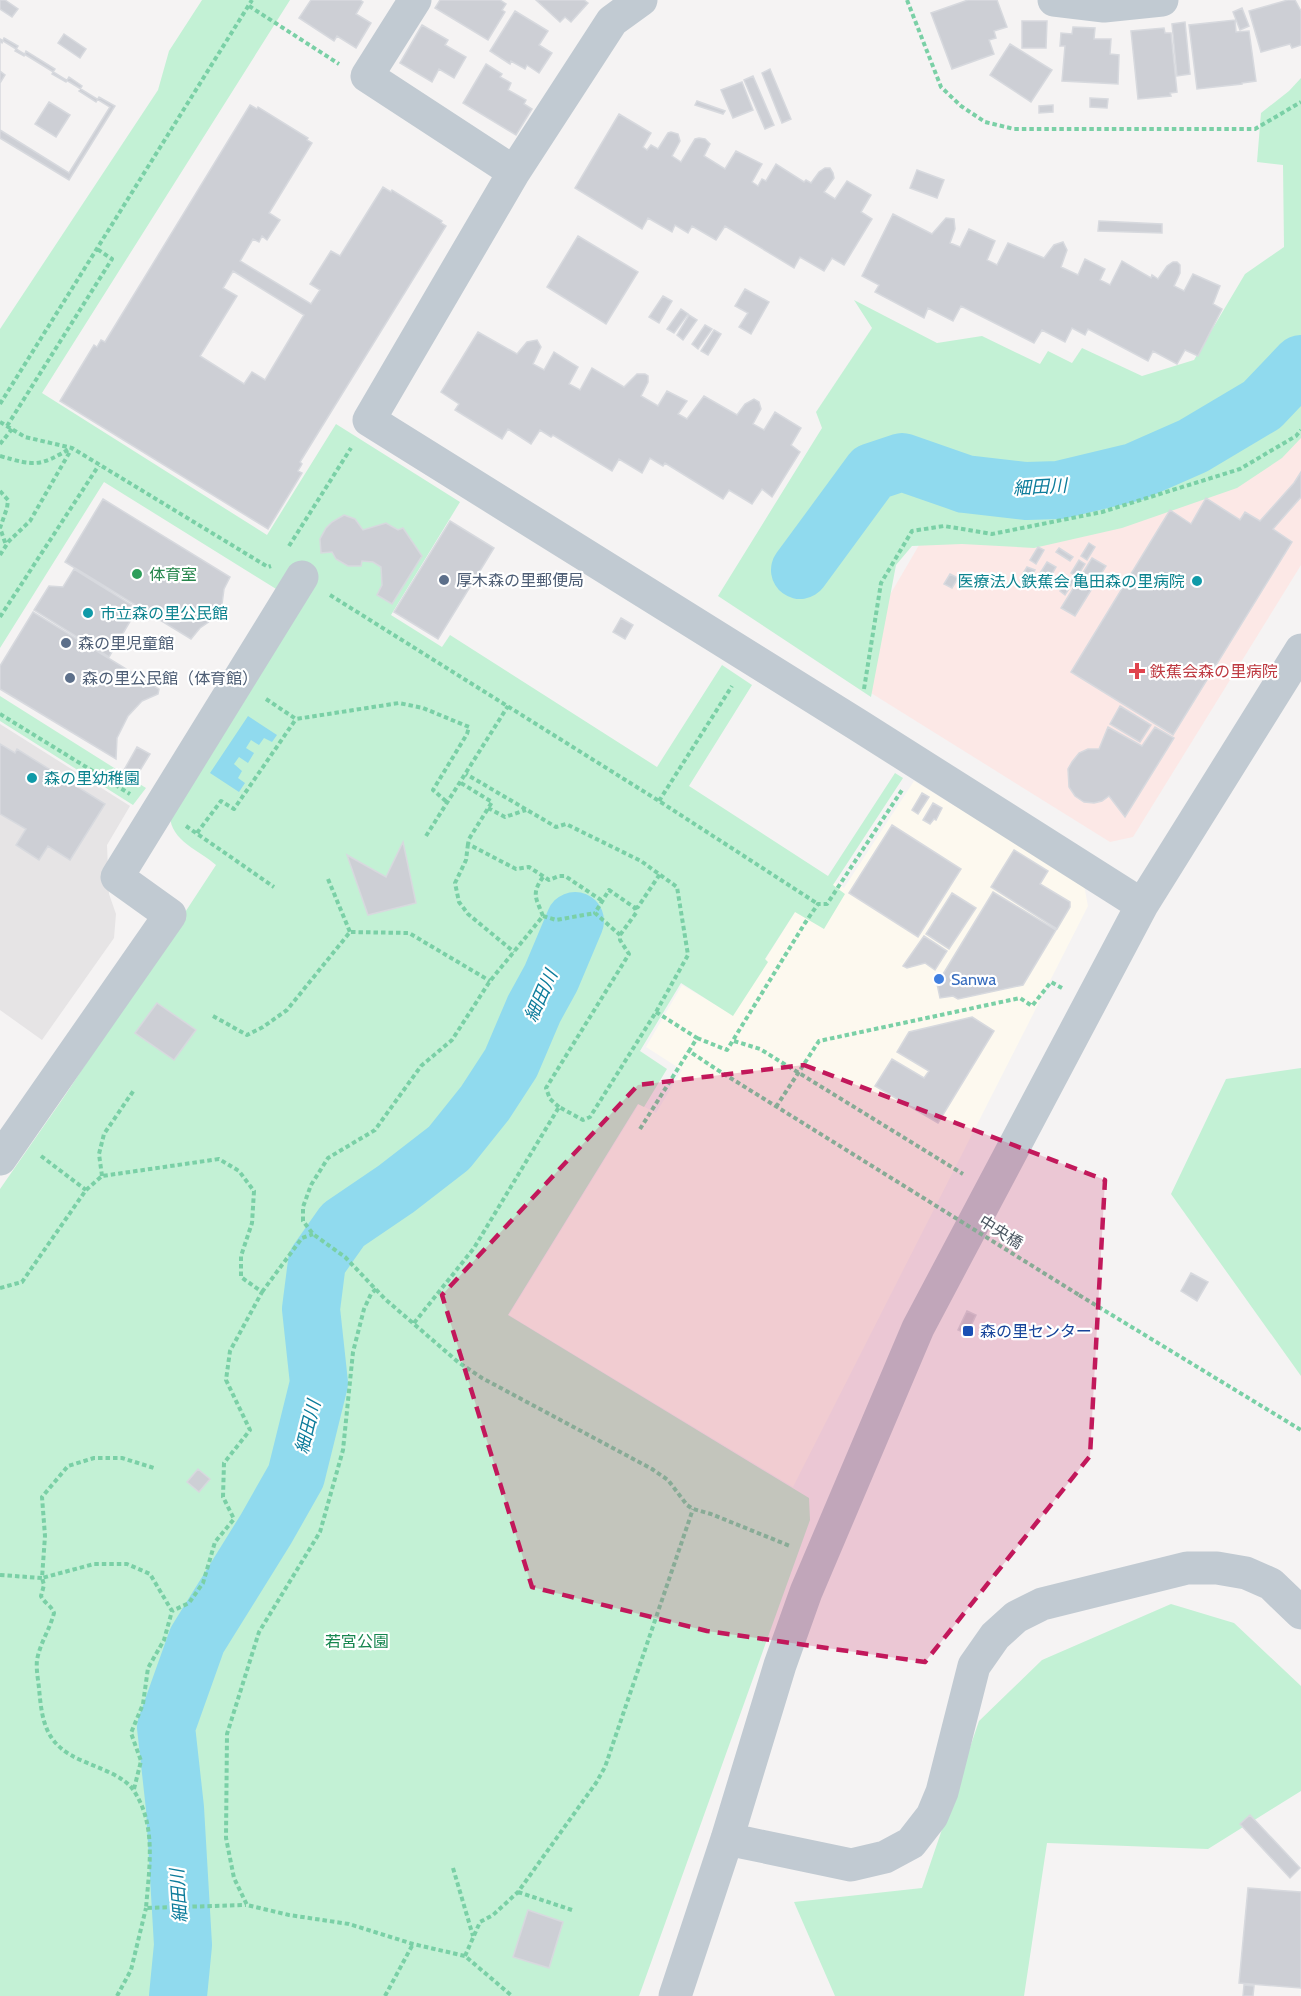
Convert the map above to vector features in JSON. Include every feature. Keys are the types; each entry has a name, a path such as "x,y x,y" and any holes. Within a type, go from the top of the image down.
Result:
{"street":[{"path":"415,0 367,76 514,172"},
{"path":"641,0 612,21 514,172 369,420 1142,905"},
{"path":"1054,0 1104,6 1162,0"},
{"path":"8,1148 170,915 117,877 238,680 290,570"},
{"path":"675,1996 727,1839 780,1665 819,1558 918,1328 1142,905 1301,650"},
{"path":"727,1839 851,1865 885,1857 911,1843 932,1816 942,1792 974,1666 995,1636 1016,1617 1042,1604 1187,1568 1217,1568 1246,1573 1271,1584 1301,1613"}],"path":[{"path":"0,405 252,0"},
{"path":"906,0 941,87 961,106 985,122 1014,129 1256,129 1301,102"},
{"path":"249,6 356,74 367,76"},
{"path":"0,444 112,259 97,249"},
{"path":"290,570 369,420"},
{"path":"0,422 25,437 72,448 268,567 290,570 659,801 818,904 827,904 919,764"},
{"path":"858,725 881,583 912,531 944,526 992,534 1102,512 1240,469 1296,436 1301,430"},
{"path":"0,456 28,464 38,464 48,462 72,448"},
{"path":"0,555 30,521 72,448"},
{"path":"0,617 99,464"},
{"path":"0,491 8,500 8,508 0,528 6,546"},
{"path":"659,801 736,678"},
{"path":"238,680 296,719 399,703 423,708 469,727 433,790 448,803"},
{"path":"426,836 508,706"},
{"path":"0,714 197,833 274,887"},
{"path":"197,833 221,801 234,808 296,719"},
{"path":"466,774 556,827 566,824 609,844 640,861 677,887 688,956 590,1117 583,1120 559,1107 550,1099 546,1088 629,954 620,940 620,935 636,913 635,908"},
{"path":"461,783 492,802 468,843 466,861 455,883 459,902 468,914 514,952"},
{"path":"488,808 505,817 527,810"},
{"path":"468,843 516,869 529,867 549,880 565,876 601,900"},
{"path":"635,908 639,907 660,874"},
{"path":"543,877 535,889 543,916"},
{"path":"328,879 350,932"},
{"path":"595,913 609,890 635,908"},
{"path":"656,1012 697,1038 727,1050 770,977 818,904"},
{"path":"543,916 556,920 595,913"},
{"path":"595,913 620,935"},
{"path":"543,916 490,981 453,1040 421,1066 375,1130 328,1158 311,1185 303,1207 303,1221 313,1234 345,1257 376,1289 458,1362 482,1378 652,1469 668,1480 687,1505 693,1509 711,1514 819,1558"},
{"path":"350,932 409,933 490,981"},
{"path":"213,1016 247,1035 263,1027 287,1010 350,932"},
{"path":"775,1106 819,1041 1020,998 1032,1006 1051,982 1062,988"},
{"path":"640,1129 697,1038"},
{"path":"734,1041 760,1049 788,1065 990,1191"},
{"name":"中央橋","path":"689,1051 1301,1430"},
{"path":"102,1176 99,1154 104,1134 134,1090"},
{"path":"414,1323 474,1248 559,1107"},
{"path":"8,1148 86,1190"},
{"path":"0,1288 22,1282 86,1190 102,1176 219,1159 239,1171 254,1191 252,1223 241,1256 241,1277 262,1292"},
{"path":"172,1611 189,1603 203,1583 214,1542 234,1519 223,1497 224,1463 250,1430 226,1380 230,1351 262,1292 302,1238 313,1234"},
{"path":"247,1905 234,1878 226,1838 227,1734 259,1632 320,1532 343,1450 353,1352 364,1309 376,1289"},
{"path":"117,1996 131,1970 146,1908 151,1846 145,1815 134,1789 106,1769 81,1761 58,1745 48,1733 42,1718 37,1662 43,1638 51,1625 54,1613 51,1605 43,1601 41,1596 44,1585 42,1578 45,1536 42,1497 69,1466 94,1458 122,1458 154,1468"},
{"path":"465,1956 480,1922 493,1915 518,1892 605,1767 693,1509"},
{"path":"0,1575 42,1578 94,1564 127,1564 150,1574 172,1611 164,1640 148,1668 143,1704 131,1733 141,1761 134,1789"},
{"path":"453,1868 473,1937"},
{"path":"518,1892 572,1910"},
{"path":"146,1908 247,1905 289,1915 349,1924 412,1944 465,1956 512,1996"},
{"path":"385,1996 412,1944"}],"highlighted area":[{"path":"804,1065 1105,1180 1090,1456 925,1662 707,1631 532,1587 442,1295 638,1085"}],"shaded area":[{"path":"1301,426 1301,565 1133,837 1110,842 871,693 884,605 922,540"},
{"path":"0,724 130,806 107,845 109,894 116,914 114,938 42,1040 0,1010"},
{"path":"914,781 1084,885 1088,906 793,1487 509,1315 639,1104 656,1113 682,1070 646,1047 682,985 731,1014 819,874 844,888"}],"green space":[{"name":"若宮公園","path":"202,0 290,0 42,393 267,535 336,424 460,502 391,615 442,647 450,635 657,767 722,665 752,685 689,786 828,876 895,773 903,778 833,885 845,894 824,929 795,912 765,959 768,962 733,1016 681,983 640,1051 667,1069 644,1107 638,1104 508,1315 809,1498 810,1520 639,1996 0,1996 0,1189 66,1094 216,865 181,839 175,832 170,816 302,605 104,482 0,648 0,329 158,90 169,51"},
{"path":"1301,78 1301,438 1282,458 1237,488 1122,528 1034,548 962,544 912,546 896,565 871,697 718,596 822,428 816,412 872,328 854,300 937,343 982,336 1040,364 1048,351 1072,363 1082,348 1142,376 1194,360 1245,274 1284,247 1283,165 1257,162 1261,113 1289,91"},
{"path":"0,696 146,788 133,805 0,721"},
{"path":"1301,1068 1301,1376 1171,1194 1226,1079"},
{"path":"1171,1604 1234,1623 1301,1686 1301,1791 1208,1849 1047,1843 1024,1996 835,1996 794,1902 922,1888 979,1721 1042,1660"}],"water":[{"path":"248,716 277,735 272,742 264,738 259,745 251,740 246,748 254,753 248,763 239,757 234,764 242,771 238,778 245,783 239,792 210,773"}],"building":[{"path":"0,0 5,0 18,9 12,17 0,9"},
{"path":"311,0 360,0 363,2 356,14 371,23 356,48 337,36 334,41 299,18"},
{"path":"440,0 500,0 506,4 502,10 505,12 488,40 435,8"},
{"path":"536,0 584,0 588,3 571,22 565,17 560,22"},
{"path":"968,0 997,0 1007,27 994,31 996,38 989,40 994,54 952,69 931,13"},
{"path":"1295,0 1301,11 1301,45 1292,48 1290,44 1261,52 1249,11"},
{"path":"1242,8 1249,26 1240,30 1233,12"},
{"path":"515,11 548,31 539,45 552,53 539,73 527,65 525,69 511,61 510,64 490,51"},
{"path":"1235,20 1236,32 1249,31 1256,81 1197,89 1189,25"},
{"path":"1022,21 1047,21 1046,48 1022,48"},
{"path":"1185,22 1190,74 1177,76 1172,24"},
{"path":"422,25 448,40 445,45 466,57 454,78 439,69 432,82 400,63"},
{"path":"1073,27 1095,28 1094,39 1111,39 1110,54 1119,55 1118,84 1062,81 1065,46 1060,46 1061,33 1072,34"},
{"path":"1164,28 1165,33 1171,33 1177,92 1170,93 1171,96 1138,99 1131,31"},
{"path":"64,34 86,49 80,58 58,43"},
{"path":"4,38 18,46 15,51 24,56 26,51 55,69 52,74 66,82 69,77 82,86 79,91 96,102 99,97 115,106 69,180 0,138 0,83 5,75 0,71 0,41 2,43","holes":["49,102 70,115 56,137 35,124"]},
{"path":"0,39 110,107 69,173 0,130"},
{"path":"1010,44 1052,70 1031,102 990,75"},
{"path":"486,64 502,74 500,77 511,83 508,90 526,100 524,104 532,109 516,135 463,103"},
{"path":"770,69 791,119 782,123 762,73"},
{"path":"753,76 774,125 765,129 744,80"},
{"path":"742,82 753,110 733,118 721,90"},
{"path":"1090,98 1108,99 1107,108 1090,107"},
{"path":"697,101 725,111 723,114 695,105"},
{"path":"250,105 257,109 258,107 308,138 307,140 312,143 269,213 280,220 267,240 262,236 259,242 253,239 240,261 311,304 320,290 310,284 331,251 340,256 383,187 391,192 392,190 442,221 441,223 446,226 300,462 302,464 298,471 302,473 268,529 60,401 94,345 97,347 101,340 105,342","holes":["233,271 304,315 265,380 252,372 244,384 200,356 237,296 223,288"]},
{"path":"1053,105 1053,112 1039,113 1039,106"},
{"path":"619,114 651,133 643,147 647,150 651,145 658,149 668,133 678,134 680,141 672,156 681,162 695,139 699,138 705,139 710,144 704,156 725,169 736,151 762,164 752,182 758,186 762,179 766,181 776,164 804,182 806,180 811,183 819,172 830,168 834,178 824,192 835,199 847,181 871,195 861,212 872,219 844,265 832,258 824,271 800,257 794,268 725,226 716,240 692,226 688,233 675,225 672,232 648,218 642,229 575,188"},
{"path":"917,170 944,180 937,198 910,188"},
{"path":"893,214 932,234 946,218 954,219 955,229 950,243 960,247 969,229 995,241 987,260 997,265 1008,243 1044,258 1054,245 1063,242 1067,250 1061,267 1078,275 1085,259 1105,269 1100,280 1110,285 1122,261 1151,278 1152,275 1158,279 1167,266 1177,262 1180,265 1180,273 1174,286 1184,291 1193,274 1220,286 1213,304 1222,309 1198,356 1185,350 1177,364 1153,351 1148,361 1088,329 1085,335 1072,328 1065,342 1042,330 1034,343 961,306 953,321 928,308 924,318 875,292 879,285 862,276"},
{"path":"1099,221 1162,224 1162,233 1098,231"},
{"path":"578,236 638,272 606,324 547,287"},
{"path":"745,289 769,302 751,334 739,327 748,313 735,306"},
{"path":"663,296 672,301 659,323 649,317"},
{"path":"681,309 688,314 674,333 667,329"},
{"path":"689,315 697,320 683,340 677,335"},
{"path":"705,325 712,329 698,349 692,344"},
{"path":"714,330 721,334 708,355 701,351"},
{"path":"478,332 517,354 527,342 537,340 541,347 533,364 544,370 554,352 578,367 569,384 580,390 592,368 624,387 637,374 645,374 648,376 648,382 641,396 658,406 667,391 687,401 678,414 687,419 704,396 737,415 745,404 754,399 759,402 761,409 753,424 764,430 775,412 801,428 791,445 800,452 772,497 762,489 752,504 729,490 723,499 665,463 663,466 650,458 642,473 619,459 612,471 553,435 551,437 540,430 531,444 508,429 502,439 455,410 459,404 441,392"},
{"name":"医療法人鉄蕉会 亀田森の里病院","path":"1301,472 1301,497 1273,529 1292,542 1173,735 1071,672 1170,510 1191,524 1206,498 1240,520 1245,512 1260,521"},
{"path":"103,499 230,577 217,614 191,639 65,562"},
{"path":"344,515 355,519 363,530 386,523 398,530 403,528 422,556 392,604 377,595 382,585 381,567 373,562 362,561 361,566 348,566 336,559 332,552 321,553 320,539 326,528"},
{"name":"厚木森の里郵便局","path":"450,521 494,548 438,639 394,612"},
{"path":"1089,543 1095,547 1087,560 1081,556"},
{"path":"1038,547 1044,550 1036,564 1030,560"},
{"path":"1059,548 1073,557 1070,561 1056,552"},
{"path":"1092,558 1106,566 1075,616 1061,608"},
{"path":"1079,560 1085,564 1077,577 1071,573"},
{"path":"1047,562 1056,567 1043,589 1034,583"},
{"path":"1027,567 1035,570 1030,579 1022,575"},
{"name":"市立森の里公民館","path":"74,569 143,612 135,613 109,657 34,610 49,586 63,587"},
{"path":"950,574 958,578 952,588 944,584"},
{"path":"1068,577 1074,581 1065,595 1060,591"},
{"name":"森の里公民館（体育館）","path":"33,612 159,689 158,694 142,701 128,716 117,738 116,759 0,689 0,666"},
{"path":"621,618 633,625 625,639 613,632"},
{"path":"1120,706 1151,725 1140,742 1110,724"},
{"path":"1108,727 1142,746 1155,727 1174,738 1125,817 1109,796 1094,803 1084,802 1075,796 1069,787 1068,769 1072,762 1079,753 1088,749 1099,749"},
{"name":"森の里幼稚園","path":"0,744 15,753 17,749 105,804 70,860 48,846 39,860 16,845 26,829 0,814"},
{"path":"137,747 150,754 136,777 124,770"},
{"path":"922,793 929,797 918,814 912,810"},
{"path":"933,803 942,808 936,820 934,819 930,824 923,820"},
{"path":"892,825 961,869 918,937 849,893"},
{"path":"403,842 416,903 368,915 347,855 386,877"},
{"path":"1014,850 1048,871 1040,884 1070,902 1070,907 1057,929 991,887"},
{"path":"993,892 1056,930 1023,985 958,999 953,996 940,998 937,984"},
{"path":"952,893 976,908 949,949 926,934"},
{"path":"924,936 947,951 935,970 925,963 907,968 903,966"},
{"path":"157,1003 196,1030 174,1060 135,1033"},
{"path":"972,1017 994,1031 938,1123 875,1086 892,1059 924,1078 929,1071 897,1052 909,1032"},
{"path":"1191,1273 1208,1282 1197,1301 1181,1291"},
{"path":"967,1311 976,1315 967,1334 958,1330"},
{"path":"198,1469 210,1479 199,1492 187,1482"},
{"path":"1250,1815 1300,1868 1290,1878 1240,1824"},
{"path":"1248,1888 1301,1892 1301,1988 1239,1983"},
{"path":"528,1910 563,1922 549,1968 513,1957"},
{"path":"1244,1985 1254,1986 1253,1996 1243,1996"}],"waterway":[{"name":"細田川","path":"800,570 872,472 902,462 965,484 1026,491 1059,490 1134,472 1193,446 1262,405 1301,364"},
{"name":"細田川","path":"178,1996 183,1945 175,1808 166,1727 197,1640 296,1476 319,1383 311,1309 317,1262 343,1225 396,1189 449,1148 485,1103 511,1063 575,921"}],"place":[{"name":"体育室","path":"137,574"},
{"name":"厚木森の里郵便局","path":"444,580"},
{"name":"医療法人鉄蕉会 亀田森の里病院","path":"1197,581"},
{"name":"市立森の里公民館","path":"88,613"},
{"name":"森の里児童館","path":"66,643"},
{"name":"鉄蕉会森の里病院","path":"1137,671"},
{"name":"森の里公民館（体育館）","path":"70,678"},
{"name":"森の里幼稚園","path":"32,778"},
{"name":"Sanwa","path":"939,979"},
{"name":"森の里センター","path":"968,1331"}]}
